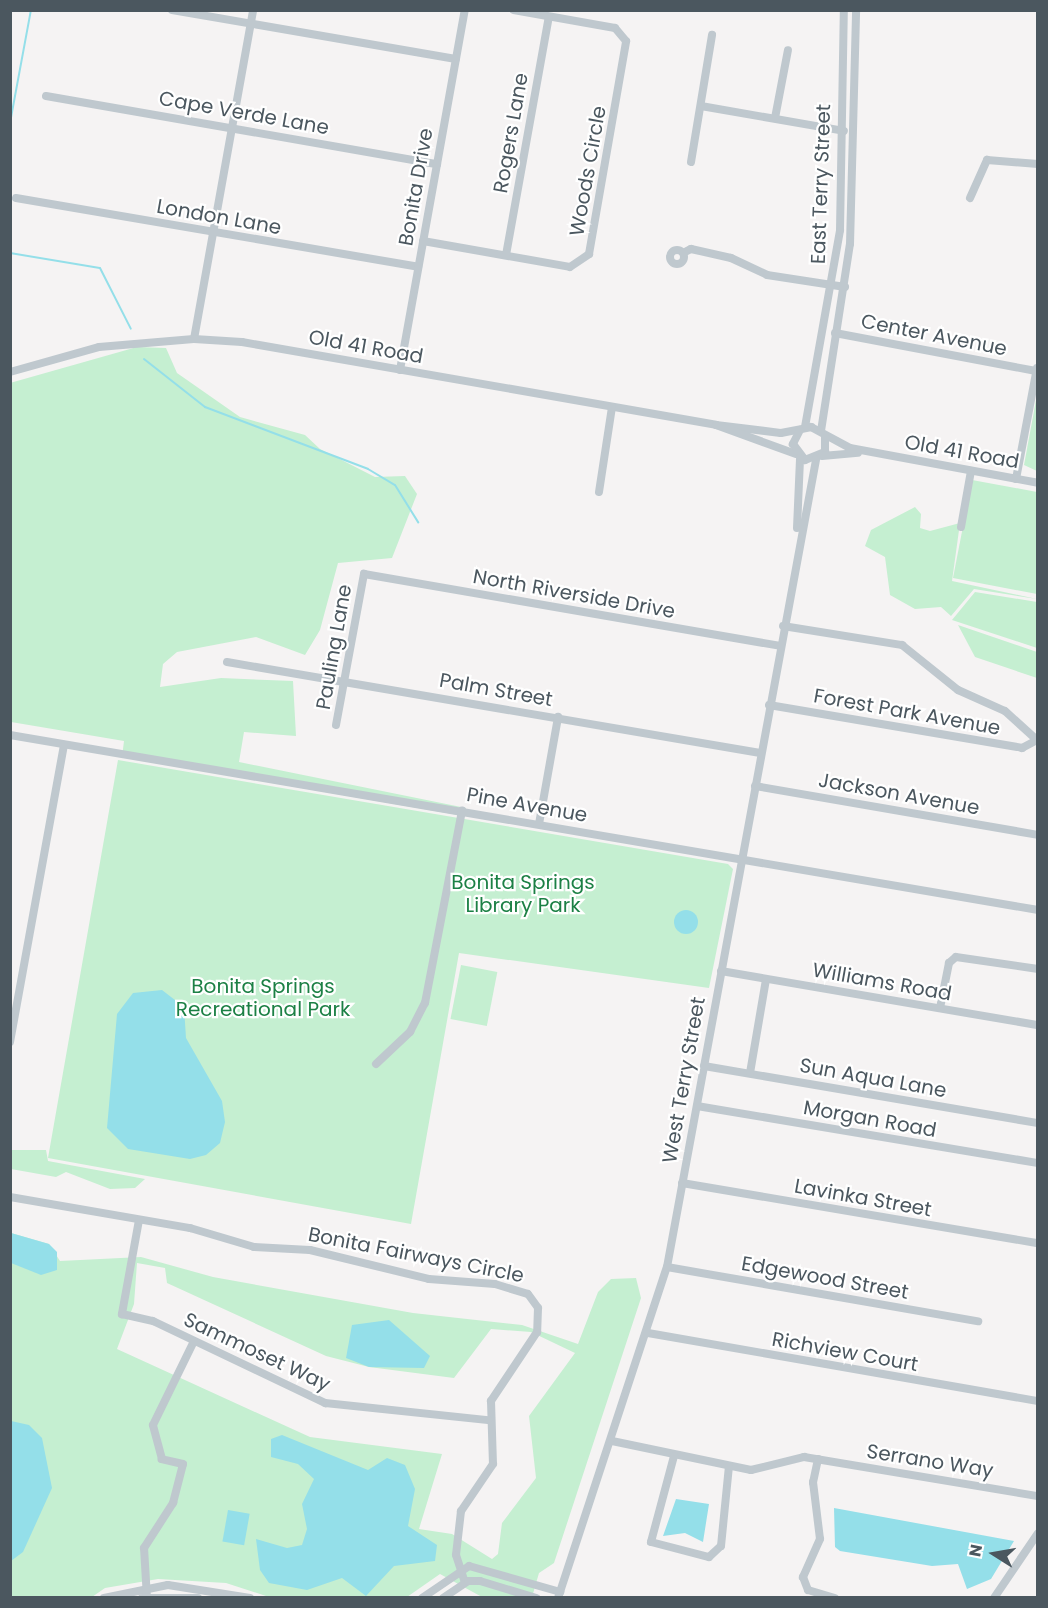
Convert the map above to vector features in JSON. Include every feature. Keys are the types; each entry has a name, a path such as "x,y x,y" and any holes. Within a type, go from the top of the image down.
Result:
{"street":[{"path":"172,10 456,59"},
{"path":"194,339 253,10"},
{"name":"Bonita Drive","path":"400,370 465,10"},
{"name":"Woods Circle","path":"423,241 578,266 589,254 626,41 615,28 514,10"},
{"name":"East Terry Street","path":"798,456 793,441 803,428 833,286 844,10"},
{"path":"823,433 845,287 856,10"},
{"name":"Rogers Lane","path":"506,255 549,17"},
{"path":"691,162 712,35"},
{"path":"776,118 788,50"},
{"name":"Cape Verde Lane","path":"45,96 437,164"},
{"path":"701,105 841,130 852,134"},
{"path":"970,198 987,160 1038,164"},
{"name":"London Lane","path":"15,198 418,267"},
{"path":"683,253 691,249 731,258 767,275 845,287"},
{"name":"Center Avenue","path":"825,331 1037,369"},
{"name":"Old 41 Road","path":"10,372 99,347 194,339 400,370 716,425 781,433 803,428 880,454 1038,483"},
{"path":"1016,479 1037,369"},
{"path":"599,492 612,407"},
{"name":"Old 41 Road","path":"716,425 798,456 819,458 880,454"},
{"name":"West Terry Street","path":"559,1596 648,1333 667,1267 779,646 823,433"},
{"name":"West Terry Street","path":"796,556 798,456"},
{"path":"961,527 970,471"},
{"name":"North Riverside Drive","path":"364,574 779,646"},
{"name":"Pauling Lane","path":"336,725 364,574"},
{"path":"783,626 902,645 958,690 1005,711 1037,741"},
{"name":"Palm Street","path":"226,662 345,680 760,753"},
{"name":"Forest Park Avenue","path":"769,705 1022,748 1037,741"},
{"path":"539,824 558,717"},
{"name":"Pine Avenue","path":"10,735 1038,910"},
{"path":"10,1042 64,745"},
{"name":"Jackson Avenue","path":"754,786 1038,835"},
{"path":"376,1064 410,1032 424,1003 462,811"},
{"path":"940,1008 949,963 956,957 1038,969"},
{"name":"Williams Road","path":"721,971 1038,1025"},
{"path":"750,1073 766,979"},
{"name":"Sun Aqua Lane","path":"704,1066 1038,1123"},
{"name":"Morgan Road","path":"697,1106 1038,1163"},
{"name":"Lavinka Street","path":"682,1183 1038,1244"},
{"name":"Bonita Fairways Circle","path":"10,1197 139,1220 254,1247 310,1250 429,1279 521,1290 534,1301 539,1324 496,1391 488,1420 495,1453 461,1511 459,1570"},
{"name":"Sammoset Way","path":"139,1220 122,1314 146,1318 325,1403 488,1420"},
{"name":"Edgewood Street","path":"667,1267 978,1321"},
{"name":"Richview Court","path":"648,1333 1038,1401"},
{"path":"194,1341 153,1425 162,1459 183,1464 173,1503 144,1548 147,1586 145,1597 198,1598"},
{"name":"Serrano Way","path":"612,1441 674,1456 751,1470 791,1457 818,1459 1038,1496"},
{"path":"674,1456 651,1542 709,1557 721,1546 729,1466"},
{"path":"818,1459 813,1482 820,1539 803,1577 808,1590 835,1598"},
{"path":"994,1598 1038,1533"},
{"path":"422,1598 459,1570 469,1566 559,1596"},
{"path":"459,1570 465,1582"},
{"path":"443,1598 465,1582 480,1581 536,1598"},
{"path":"104,1598 147,1586 199,1586 250,1598"}],"green space":[{"path":"137,347 166,348 177,373 240,417 305,435 320,449 375,477 405,476 417,494 392,558 338,563 320,630 305,655 256,637 177,652 163,664 160,687 221,678 293,681 296,736 244,732 239,762 466,808 464,816 122,757 124,741 11,722 10,383"},
{"path":"1037,395 1037,471 1024,465"},
{"path":"972,480 1037,492 1037,594 953,578"},
{"path":"915,507 921,514 920,528 930,531 960,523 952,581 1037,599 974,589 951,616 941,607 915,609 890,595 885,557 865,546 871,530"},
{"path":"975,592 1037,602 1037,648 952,620"},
{"path":"958,625 1037,652 1037,678 975,657"},
{"name":"Bonita Springs Recreational Park","path":"118,760 728,864 733,869 709,988 459,953 411,1224 48,1158"},
{"path":"461,965 497,972 487,1026 451,1019"},
{"path":"10,1150 46,1150 48,1161 145,1179 135,1188 110,1189 66,1172 56,1177 11,1169"},
{"path":"11,1233 49,1244 60,1261 141,1257 213,1277 413,1313 522,1325 578,1344 598,1292 611,1279 636,1278 641,1298 554,1563 539,1573 532,1597 482,1597 440,1574 407,1597 269,1597 226,1583 158,1579 105,1588 92,1597 11,1598","holes":["137,1263 165,1268 167,1283 326,1356 369,1367 454,1378 491,1329 531,1332 575,1353 529,1416 536,1478 502,1523 498,1554 492,1559 452,1534 419,1529 442,1454 310,1437 117,1349 134,1304"]}],"water":[{"path":"686,910 691,911 697,917 697,927 691,933 686,934 681,933 675,927 674,922 675,917 681,911"},
{"path":"162,990 184,1007 186,1038 222,1101 225,1122 220,1143 206,1155 190,1159 128,1149 107,1128 117,1014 133,993"},
{"path":"11,1233 49,1244 57,1252 57,1270 41,1275 11,1263"},
{"path":"389,1320 430,1356 424,1368 369,1367 346,1358 352,1325"},
{"path":"11,1421 29,1425 42,1438 52,1488 23,1552 11,1561"},
{"path":"282,1435 368,1470 387,1458 405,1465 415,1489 408,1526 437,1545 435,1561 394,1566 366,1596 342,1578 307,1590 269,1583 260,1570 256,1539 287,1548 302,1545 307,1529 302,1504 314,1479 298,1464 271,1457 271,1439"},
{"path":"676,1499 709,1504 703,1542 685,1533 663,1536"},
{"path":"834,1508 1014,1541 991,1579 967,1589 958,1564 932,1566 840,1551 835,1547"},
{"path":"228,1510 250,1514 244,1545 222,1542"}],"waterway":[{"path":"10,123 31,10"},
{"path":"10,253 100,268 131,329"},
{"path":"144,359 205,407 368,469 395,485 418,522"}],"park label":[{"name":"Bonita Springs Library Park","path":"523,894"}]}
